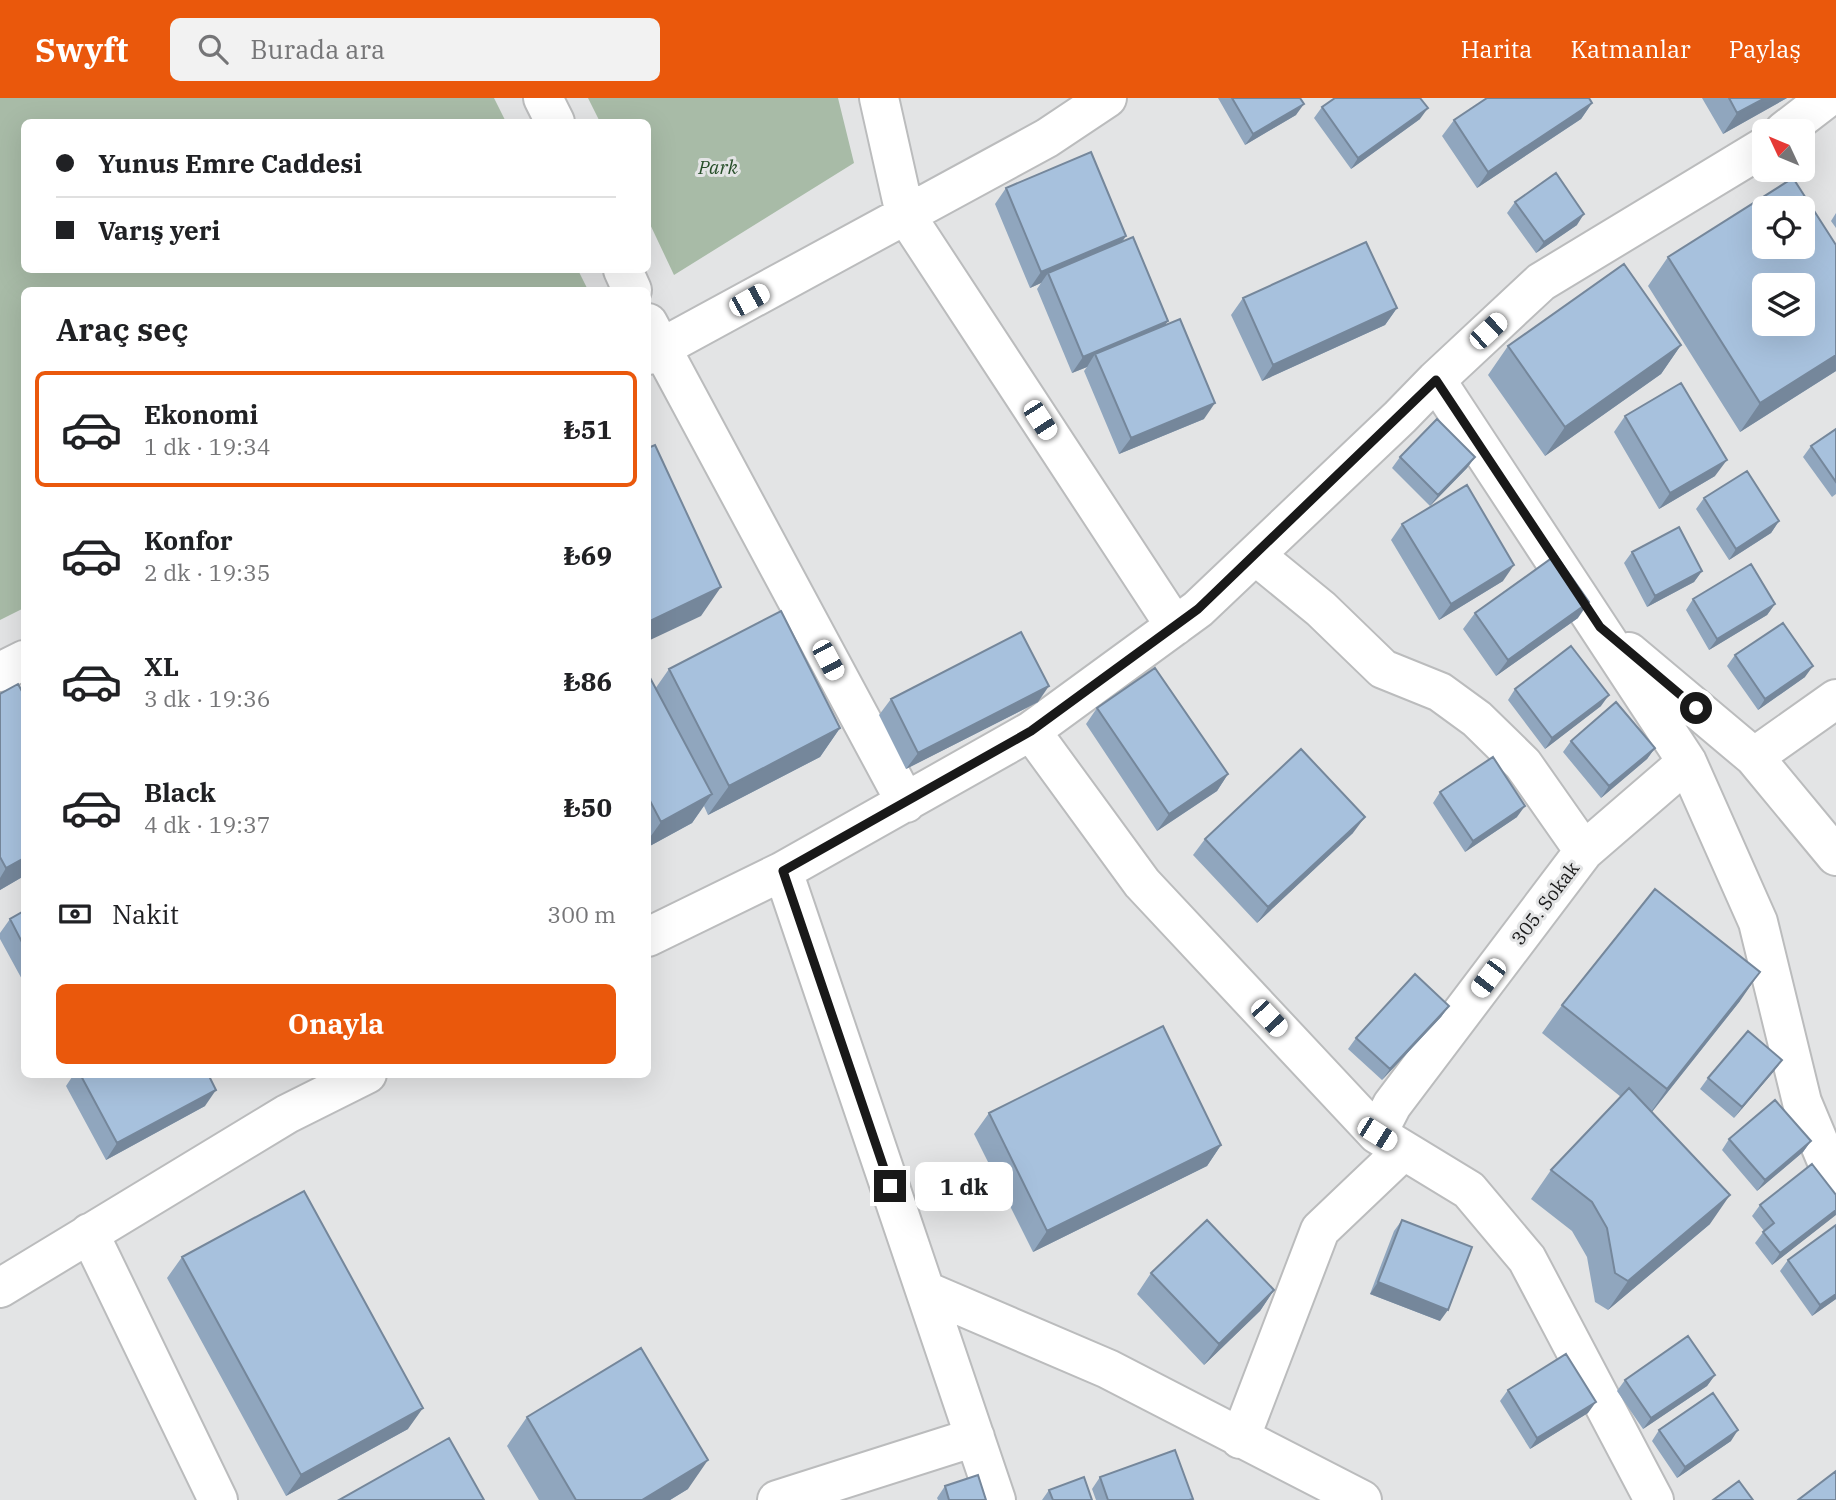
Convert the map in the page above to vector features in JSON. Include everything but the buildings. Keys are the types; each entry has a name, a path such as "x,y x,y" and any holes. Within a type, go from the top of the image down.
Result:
{"street":[{"path":"543,98 554,119"},
{"path":"879,98 905,214 1175,626"},
{"path":"906,803 651,342 905,214 1047,138 1107,98"},
{"path":"1800,119 1827,98"},
{"path":"651,936 783,871 1031,731 1198,609 1541,282 1752,154"},
{"path":"1436,380 1687,762 1758,922 1802,1102 1836,1183"},
{"path":"1255,555 1321,609 1383,669 1440,692 1477,719 1523,764 1584,851"},
{"path":"1600,627 1754,757 1836,856"},
{"path":"0,672 21,662"},
{"path":"1754,757 1836,699"},
{"path":"1031,731 1142,883 1390,1143 1469,1190 1527,1259 1654,1500"},
{"name":"305. Sokak","path":"1240,1438 1320,1230 1390,1143 1392,1105 1584,851 1687,762"},
{"path":"783,871 996,1500"},
{"path":"0,1288 286,1114 359,1078"},
{"path":"89,1233 218,1500"},
{"path":"926,1291 1108,1369 1362,1500"},
{"path":"777,1500 975,1437"}],"green space":[{"path":"0,98 494,98 504,119 21,119 21,273 580,273 586,287 21,287 21,610 0,620"},
{"name":"Park","path":"588,98 838,98 854,163 674,275 651,226 651,119 598,119"}],"route":[{"path":"890,1186 783,871 1031,731 1198,609 1436,380 1600,627 1696,708"}]}
